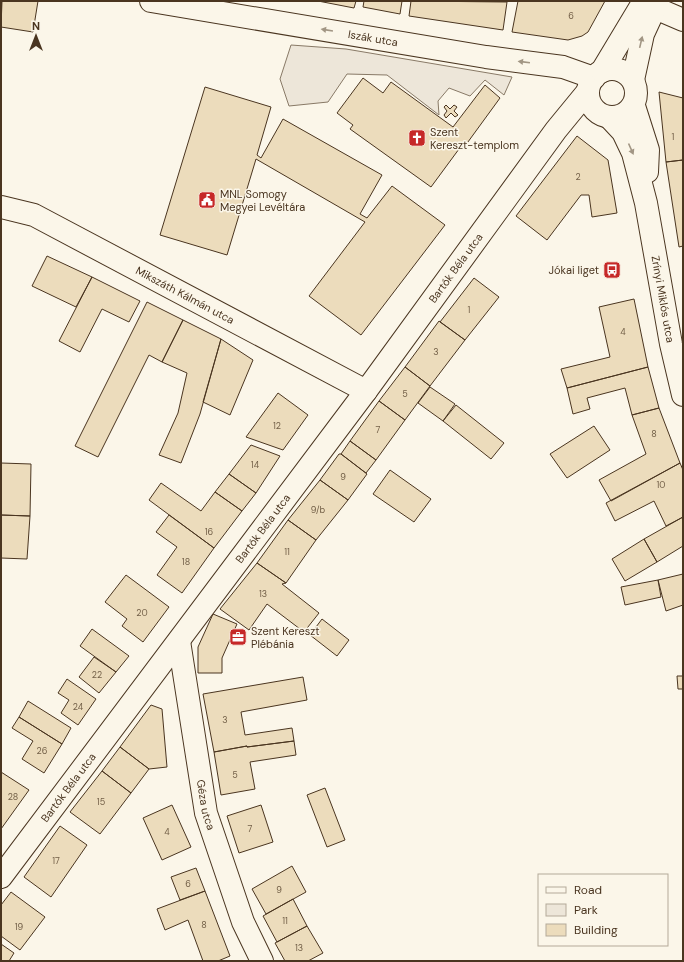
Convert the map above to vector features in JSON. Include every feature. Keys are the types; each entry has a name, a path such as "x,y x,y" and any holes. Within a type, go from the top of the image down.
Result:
{"street":[{"name":"Iszák utca","path":"151,1 486,57 563,67 597,93"},
{"name":"Bartók Béla utca","path":"1,877 366,391 556,130 597,93 652,3"},
{"path":"633,80 643,34 652,3 683,20"},
{"path":"597,93 614,69 625,72 633,80 636,88 634,106 648,150 646,203"},
{"path":"597,93 618,117 627,113 634,106"},
{"path":"597,93 623,132 633,153 646,203"},
{"name":"Zrínyi Miklós utca","path":"646,203 671,344 683,395"},
{"name":"Mikszáth Kálmán utca","path":"1,208 34,215 366,391"},
{"name":"Géza utca","path":"179,641 206,813 243,922 262,961"}],"green space":[{"path":"291,45 346,49 512,77 504,95 485,80 470,96 449,88 438,101 439,115 387,75 347,74 328,102 289,106 280,79"}],"building":[{"path":"2,1 38,1 33,32 1,27"},
{"path":"318,1 356,1 354,8"},
{"path":"364,1 402,1 400,14 363,7"},
{"path":"411,1 507,2 503,30 409,16"},
{"path":"518,1 605,1 588,32 582,36 568,40 512,32"},
{"name":"Szent Kereszt-templom","path":"363,78 383,93 391,82 453,127 485,85 500,98 465,146 459,149 431,187 350,129 353,125 337,113"},
{"name":"MNL Somogy Megyei Levéltára","path":"205,87 271,107 257,155 261,158 283,119 382,175 360,214 367,218 392,186 445,225 361,335 309,296 365,222 256,159 227,255 160,235"},
{"path":"659,92 683,98 683,160 666,162"},
{"path":"446,105 450,109 454,105 457,107 454,111 458,115 455,117 451,113 446,118 444,115 447,111 444,107"},
{"path":"577,136 608,160 617,213 592,217 589,195 581,195 547,240 516,216"},
{"path":"683,160 683,246 679,247 666,162"},
{"path":"47,256 92,277 76,307 32,286"},
{"path":"92,277 140,301 129,322 102,309 80,352 59,341"},
{"path":"474,278 499,297 465,340 440,322"},
{"path":"634,299 648,367 567,388 561,369 610,357 599,307"},
{"path":"147,302 183,320 162,362 149,355 98,457 75,446"},
{"path":"183,320 221,339 200,414 181,463 159,455 178,413 187,373 162,362"},
{"path":"439,321 465,340 430,386 405,367"},
{"path":"221,339 253,360 230,415 203,402"},
{"path":"405,367 430,386 405,420 379,401"},
{"path":"648,367 659,408 632,415 625,388 587,398 590,409 573,414 567,388"},
{"path":"430,387 455,404 443,421 418,403"},
{"path":"278,393 308,415 283,450 246,437"},
{"path":"379,401 405,420 376,460 350,441"},
{"path":"456,405 504,443 491,459 443,421"},
{"path":"659,408 680,463 611,501 599,480 646,454 632,415"},
{"path":"594,426 610,450 567,478 550,454"},
{"path":"350,441 376,460 366,473 341,454"},
{"path":"251,445 280,456 256,493 229,474"},
{"path":"339,454 367,474 348,500 320,480"},
{"path":"1,463 31,464 30,516 1,515"},
{"path":"680,463 683,470 683,517 666,526 654,501 615,521 606,503"},
{"path":"390,470 431,499 414,522 373,494"},
{"path":"229,474 256,493 242,511 215,492"},
{"path":"320,480 348,500 316,540 288,520"},
{"path":"161,483 201,511 215,492 242,511 214,548 149,500"},
{"path":"1,515 30,516 27,559 1,558"},
{"path":"169,515 214,548 182,593 157,575 177,547 156,532"},
{"path":"683,517 683,546 657,562 644,539"},
{"path":"288,520 316,540 286,583 257,563"},
{"path":"644,539 657,562 625,581 612,559"},
{"path":"257,563 286,583 282,584 319,613 304,632 267,604 249,630 220,609"},
{"path":"683,574 683,605 666,611 658,580"},
{"path":"126,575 169,607 143,642 122,626 127,619 105,602"},
{"path":"658,580 661,597 625,605 621,587"},
{"path":"213,614 237,624 222,658 222,673 198,673 198,647"},
{"path":"322,619 349,640 337,656 310,635"},
{"path":"92,629 129,656 116,672 80,646"},
{"path":"94,657 116,672 99,693 79,677"},
{"path":"677,676 683,676 683,689 678,689"},
{"path":"303,677 307,700 241,712 245,735 292,728 294,741 247,746 214,752 203,694"},
{"path":"67,679 96,699 78,725 61,713 69,700 58,693"},
{"path":"28,701 71,728 62,744 19,717"},
{"path":"151,705 162,709 167,767 149,769 120,747"},
{"path":"19,717 62,744 44,773 22,759 33,741 12,728"},
{"path":"294,741 296,755 250,762 255,789 221,795 214,752 247,746"},
{"path":"120,747 149,769 131,793 102,771"},
{"path":"102,771 131,793 100,834 70,812"},
{"path":"1,772 29,790 1,829"},
{"path":"325,788 345,840 327,847 307,795"},
{"path":"172,805 191,847 162,860 143,818"},
{"path":"261,805 273,842 239,853 227,816"},
{"path":"60,826 87,845 51,897 24,877"},
{"path":"292,866 306,892 266,914 252,889"},
{"path":"196,868 205,891 180,900 171,877"},
{"path":"205,891 230,956 218,961 203,961 188,920 165,930 157,909"},
{"path":"11,892 45,917 20,950 1,936 1,905"},
{"path":"293,899 307,926 277,942 263,916"},
{"path":"307,926 323,953 308,961 285,961 275,943"},
{"path":"1,944 14,953 9,961 1,961"}],"place":[{"name":"Szent Kereszt-templom","path":"417,138"},
{"name":"MNL Somogy Megyei Levéltára","path":"207,200"},
{"name":"Jókai liget","path":"612,270"},
{"name":"Szent Kereszt Plébánia","path":"238,637"}]}
